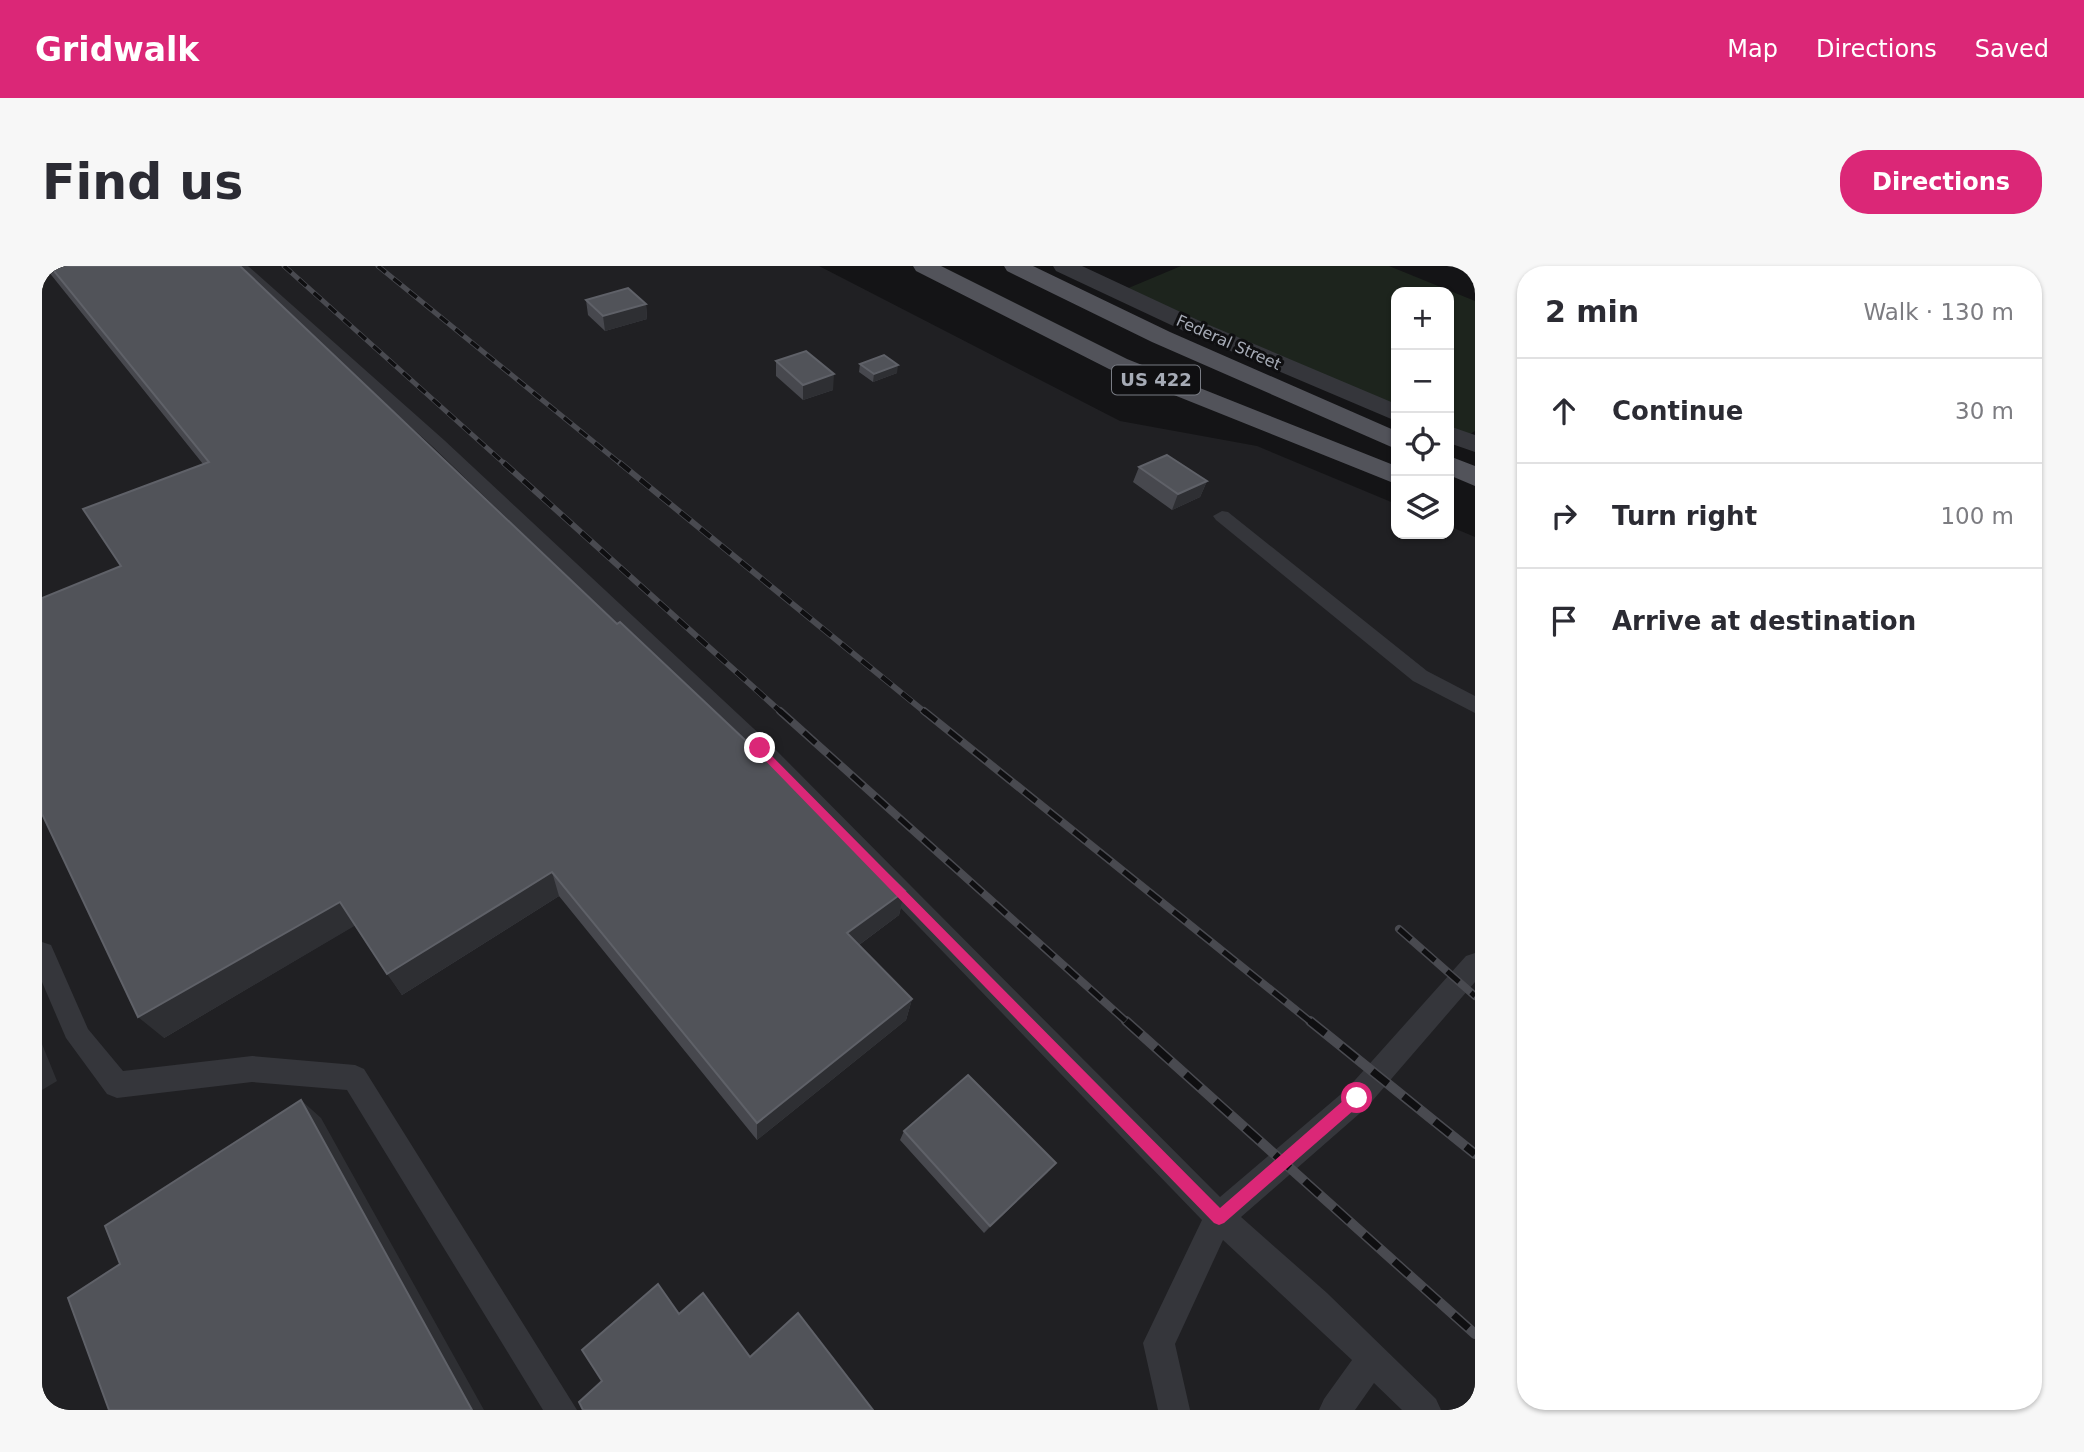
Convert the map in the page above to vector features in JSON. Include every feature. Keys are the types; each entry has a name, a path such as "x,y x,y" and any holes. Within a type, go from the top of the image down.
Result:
{"main road":[{"name":"US 422","path":"923,266 1118,363 1391,474"},
{"name":"US 422","path":"1016,266 1161,337 1391,439"},
{"path":"1454,466 1475,477"},
{"path":"1454,495 1475,501"}],"street":[{"name":"Federal Street","path":"1064,266 1194,327 1391,410"},
{"path":"1454,436 1475,444"}],"lane":[{"path":"240,266 439,443 760,748 1219,1217 1425,1410"},
{"path":"1222,516 1420,676 1475,705"},
{"path":"42,953 79,1038 117,1085 252,1069 355,1078 561,1410"},
{"path":"1174,1410 1159,1343 1219,1217 1357,1098 1475,964"},
{"path":"1335,1410 1372,1359"}],"shaded area":[{"path":"42,266 819,266 1120,421 1257,446 1391,502 1391,539 1454,539 1454,528 1475,537 1475,1410 42,1410"},
{"path":"1181,266 1389,266 1441,287 1391,287 1391,411 1119,292"},
{"path":"1454,292 1475,301 1475,431 1462,439 1454,436"}],"building":[{"path":"50,266 240,266 617,624 620,622 905,891 847,933 912,999 757,1123 552,872 387,974 340,902 138,1017 42,814 42,598 121,566 83,509 209,462"},
{"path":"628,288 646,304 603,316 586,300"},
{"path":"806,351 834,374 803,385 776,361"},
{"path":"884,355 898,365 874,374 860,364"},
{"path":"1167,455 1207,481 1178,494 1139,467"},
{"path":"968,1075 1056,1163 990,1226 904,1131"},
{"path":"301,1100 472,1410 109,1410 68,1298 120,1264 105,1226"},
{"path":"658,1284 679,1314 703,1293 750,1357 798,1313 873,1410 583,1410 579,1402 602,1381 582,1350"}],"railway":[{"path":"284,266 506,465"},
{"path":"378,266 622,465"},
{"path":"504,463 782,713"},
{"path":"620,463 926,713"},
{"path":"780,711 1128,1023"},
{"path":"924,711 1312,1023"},
{"path":"1399,929 1475,996"},
{"path":"1126,1021 1475,1334"},
{"path":"1310,1021 1475,1154"}],"route":[{"path":"760,748 1219,1217 1357,1098"}]}
